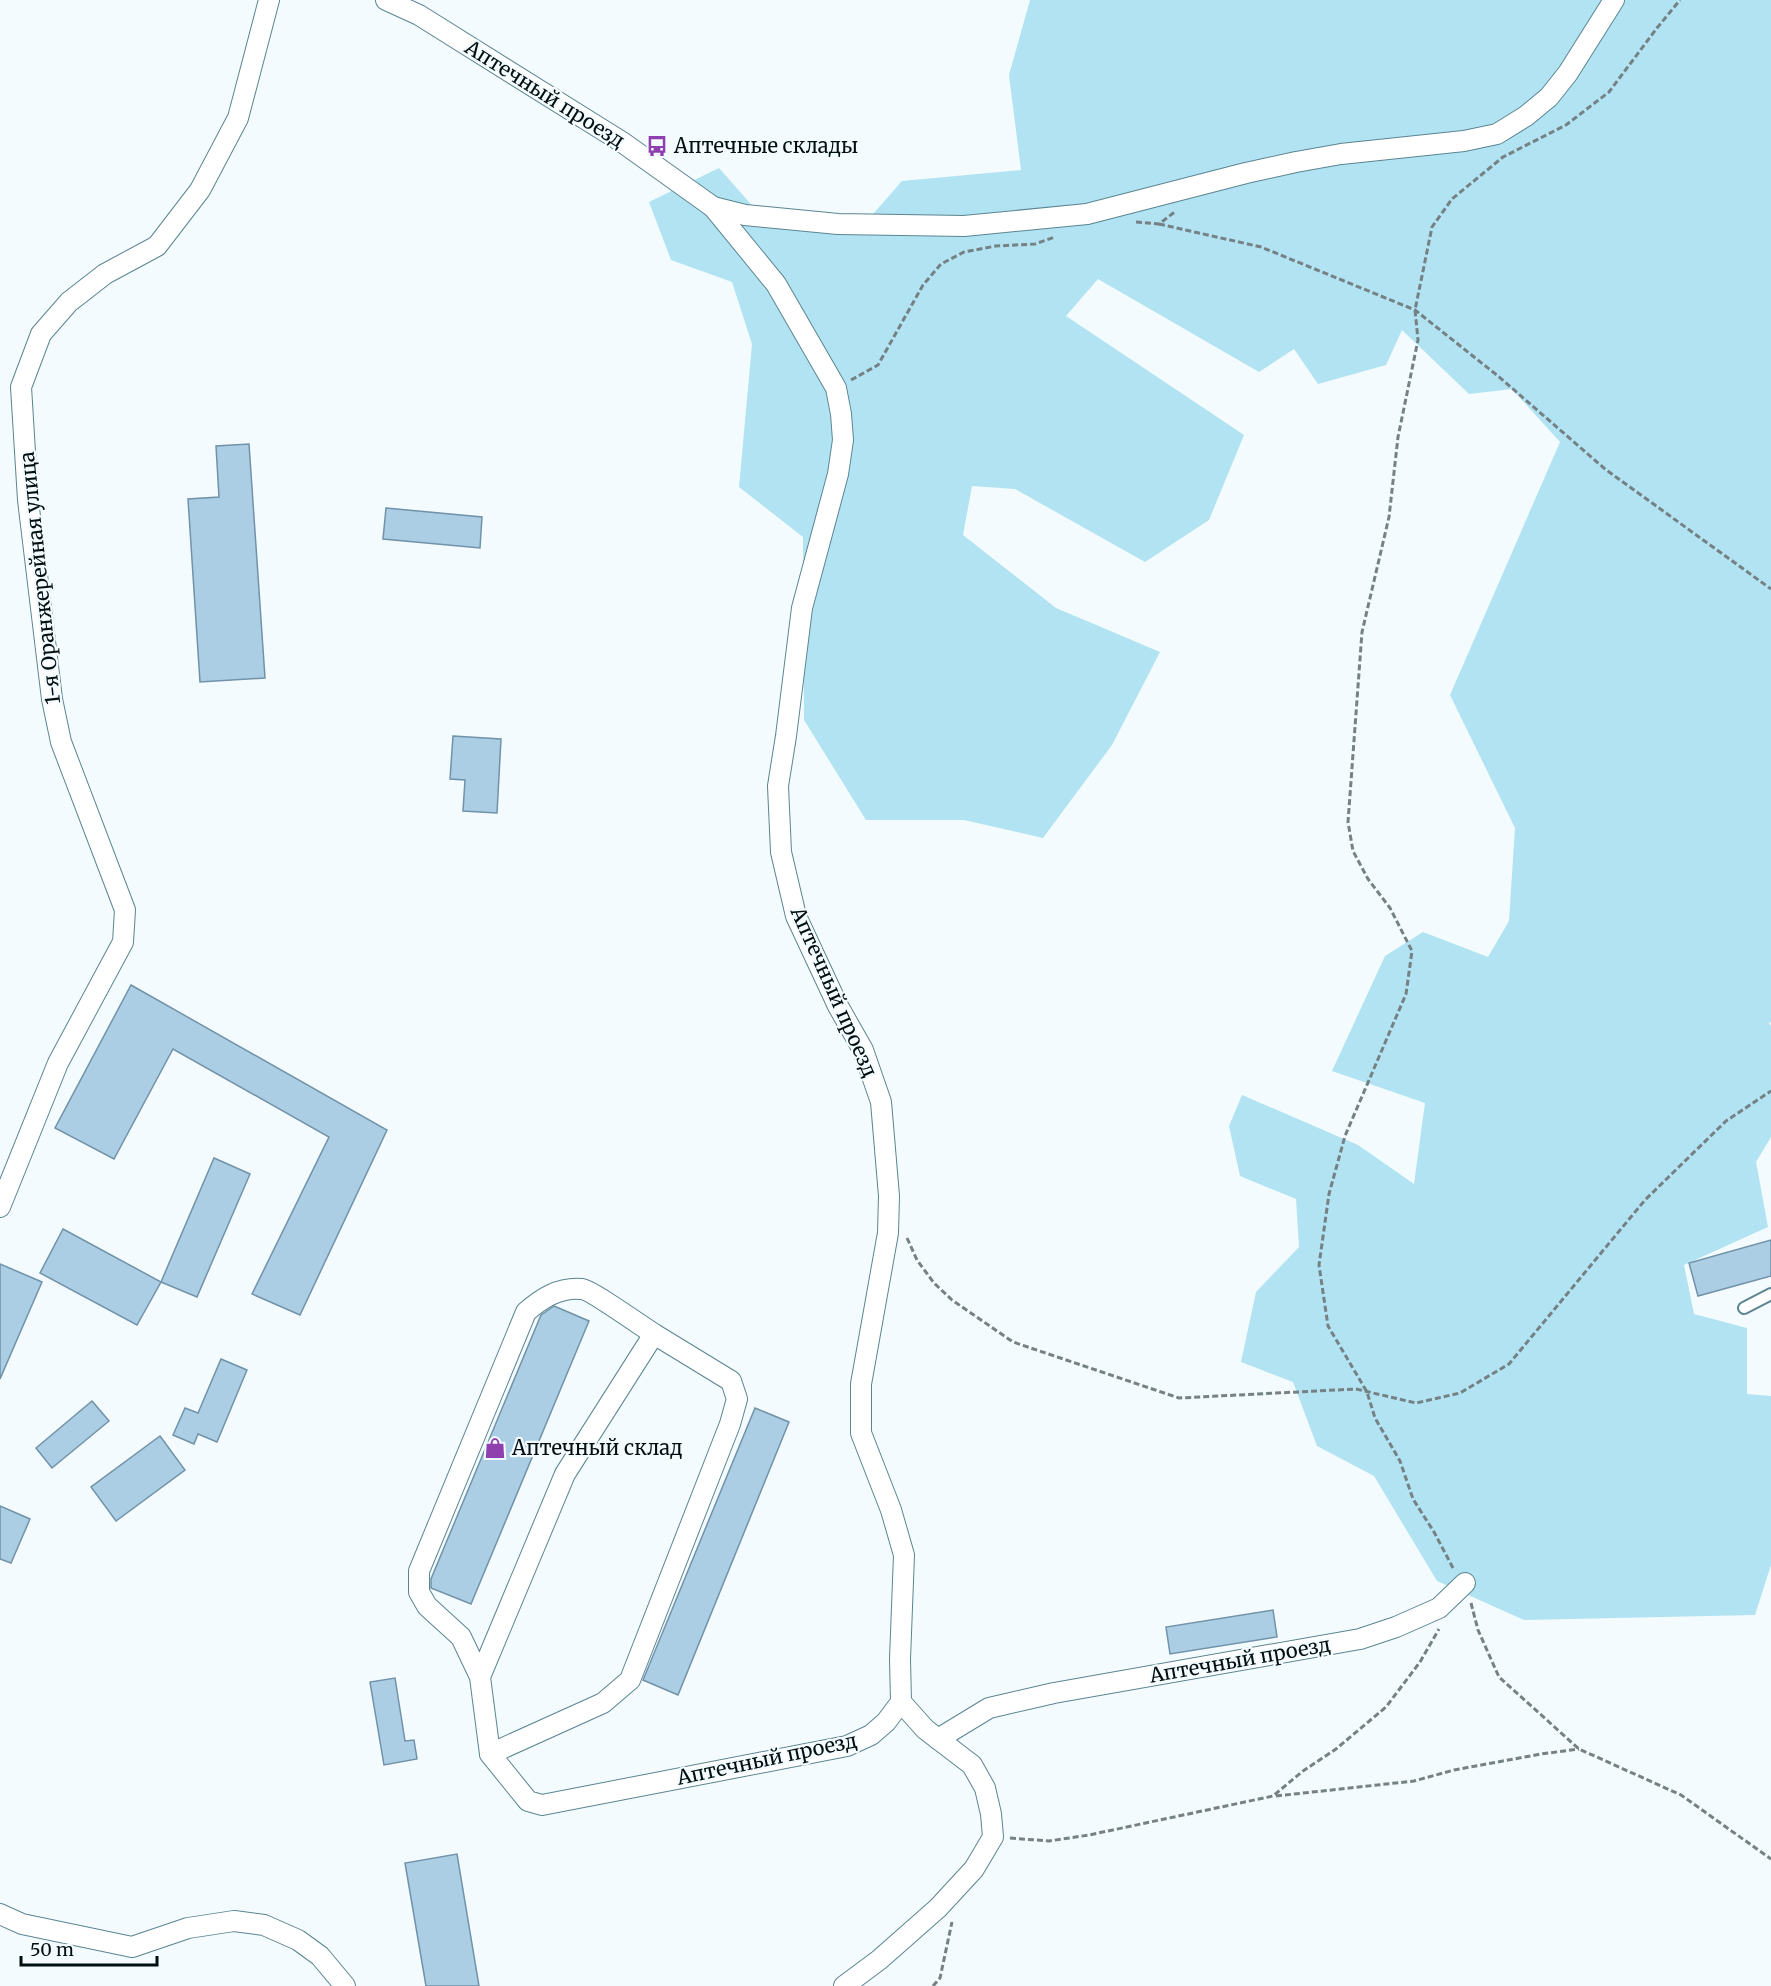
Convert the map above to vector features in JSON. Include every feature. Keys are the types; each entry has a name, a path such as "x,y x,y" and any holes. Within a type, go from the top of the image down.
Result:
{"street":[{"name":"1-я Оранжерейная улица","path":"0,1207 58,1063 123,942 125,910 60,742 52,699 28,500 21,387 41,334 69,302 105,274 157,246 200,190 238,118 269,0"},
{"name":"Аптечный проезд","path":"386,0 419,15 622,142 713,207 776,284 836,388 843,440 838,474 802,608 786,736 777,786 781,852 796,916 838,1006 864,1050 881,1102 889,1196 888,1233 861,1384 860,1406 861,1433 891,1510 904,1555 900,1659 901,1702 886,1722 871,1735 847,1746 542,1805 528,1801 490,1754"},
{"path":"713,207 745,215 838,224 964,226 1087,214 1246,172 1296,162 1341,154 1464,141 1497,134 1526,116 1549,97 1568,74 1614,0"},
{"path":"584,1289 654,1334 731,1381 737,1398 730,1424 630,1680 603,1703 490,1754 480,1677 461,1637 427,1606 419,1593 419,1571 526,1312 543,1298 562,1290 584,1289"},
{"path":"480,1677 565,1474 654,1334"},
{"name":"Аптечный проезд","path":"938,1739 989,1708 1000,1705 1054,1693 1360,1639 1396,1627 1439,1608 1465,1583"},
{"path":"844,1986 879,1960 953,1893 974,1869 993,1837 992,1814 985,1788 972,1765 925,1729 901,1702"},
{"path":"0,1914 22,1924 132,1947 188,1928 234,1921 264,1925 298,1940 320,1956 345,1986"}],"lane":[{"path":"1744,1308 1771,1294"}],"path":[{"path":"1680,0 1609,92 1566,125 1503,157 1452,199 1432,227 1415,310 1418,340 1398,436 1389,517 1362,632 1355,753 1348,822 1353,851 1368,879 1390,908 1412,951 1406,994 1345,1136 1329,1194 1319,1265 1328,1326 1367,1392 1375,1418 1401,1461 1413,1498 1452,1566 1465,1583 1478,1630 1499,1677 1579,1749 1681,1795 1771,1859"},
{"path":"1159,225 1181,206"},
{"path":"1131,222 1159,225 1261,247 1415,310 1498,376 1605,469 1771,589"},
{"path":"836,388 878,365 923,285 940,264 964,252 996,246 1035,244 1057,236"},
{"path":"903,1229 917,1260 952,1300 1013,1342 1086,1368 1179,1398 1356,1389 1416,1403 1460,1393 1509,1364 1645,1200 1726,1121 1771,1091"},
{"path":"1273,1796 1303,1771 1336,1749 1386,1707 1419,1662 1440,1628"},
{"path":"993,1837 1059,1840 1273,1796 1414,1781 1454,1770 1579,1749"},
{"path":"933,1986 940,1978 952,1920"}],"shaded area":[{"path":"1030,0 1771,0 1771,1022 1769,1023 1771,1026 1771,1137 1756,1162 1768,1227 1684,1265 1694,1314 1747,1328 1747,1394 1771,1396 1771,1565 1755,1615 1524,1620 1437,1581 1374,1476 1317,1446 1293,1382 1241,1362 1256,1292 1299,1247 1296,1199 1240,1176 1229,1126 1242,1095 1358,1145 1414,1184 1425,1103 1332,1071 1385,956 1423,932 1488,957 1509,921 1515,828 1450,695 1560,442 1512,389 1469,394 1402,330 1386,365 1318,384 1294,349 1259,372 1098,279 1066,316 1244,435 1209,520 1145,562 1015,489 972,486 963,535 1056,608 1160,652 1112,745 1043,838 964,820 866,820 804,720 803,537 739,487 752,344 732,282 671,260 649,202 719,168 772,228 860,229 902,181 1021,170 1009,75"}],"building":[{"path":"249,444 265,678 200,682 188,499 219,497 216,446"},
{"path":"386,508 482,517 480,548 383,539"},
{"path":"453,736 501,739 497,813 463,811 465,780 450,779"},
{"path":"131,985 387,1130 300,1315 252,1294 329,1137 173,1049 114,1159 55,1128"},
{"path":"214,1158 250,1174 197,1297 161,1282"},
{"path":"63,1229 161,1282 137,1325 40,1273"},
{"path":"1771,1240 1771,1276 1698,1296 1689,1263"},
{"path":"0,1264 42,1282 0,1379"},
{"path":"554,1306 589,1321 471,1604 431,1588 431,1579 541,1315"},
{"path":"221,1359 247,1370 217,1442 198,1434 194,1444 173,1435 185,1408 198,1413"},
{"path":"92,1401 109,1421 52,1468 36,1448"},
{"path":"755,1408 789,1422 678,1695 643,1680"},
{"path":"160,1436 185,1470 116,1521 91,1487"},
{"path":"0,1506 30,1519 11,1563 0,1559"},
{"path":"1273,1610 1277,1637 1170,1654 1166,1627"},
{"path":"395,1678 405,1741 414,1740 417,1759 384,1765 370,1682"},
{"path":"457,1854 479,1986 426,1986 405,1863"}],"place":[{"name":"Аптечные склады","path":"657,146"},
{"name":"Аптечный склад","path":"495,1448"}]}
